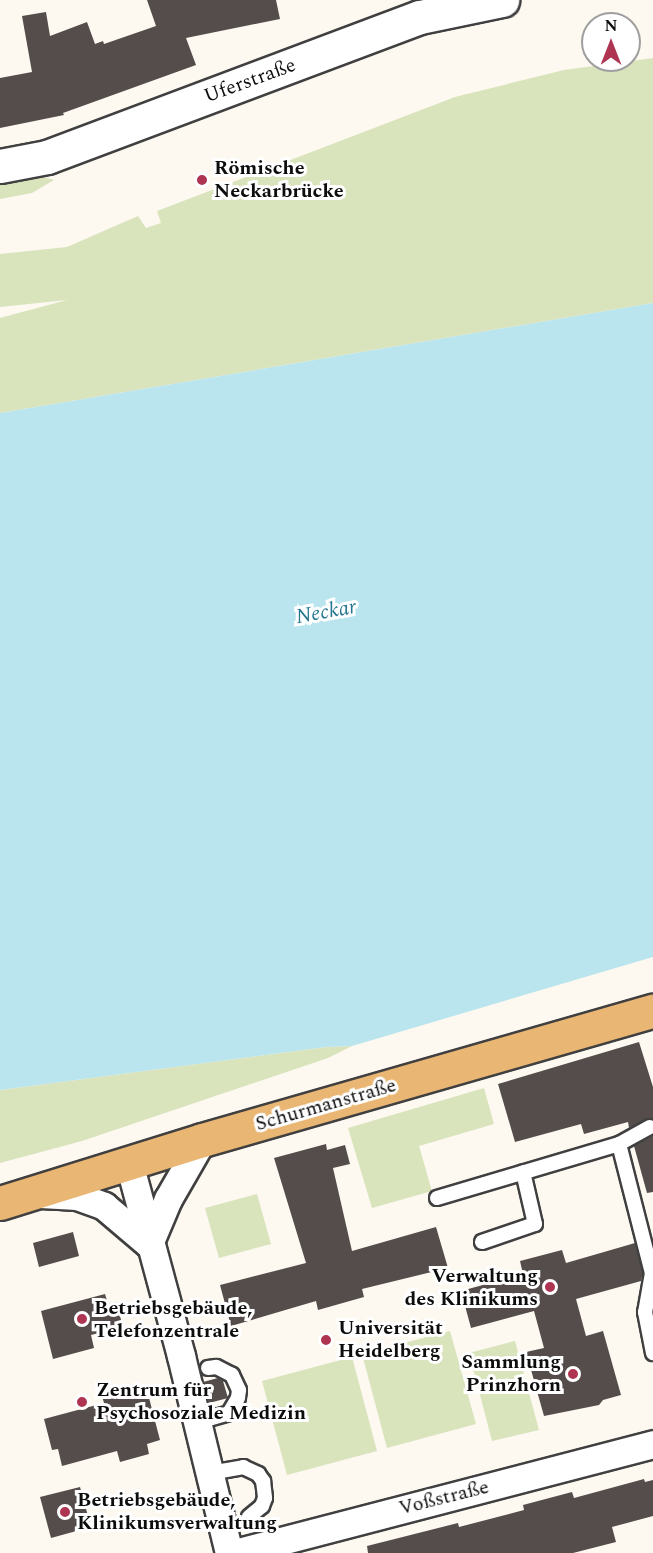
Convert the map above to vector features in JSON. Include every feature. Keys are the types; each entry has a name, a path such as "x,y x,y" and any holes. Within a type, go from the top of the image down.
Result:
{"main road":[{"name":"Schurmanstraße","path":"0,1203 202,1140 653,1011"}],"street":[{"name":"Uferstraße","path":"0,166 47,157 419,9 502,0"},
{"path":"149,1244 168,1199 202,1140"},
{"path":"129,1163 198,1422 229,1553"},
{"path":"31,1194 77,1196 104,1206 149,1244"},
{"name":"Voßstraße","path":"235,1553 653,1444"}],"lane":[{"path":"437,1198 619,1144 650,1127"},
{"path":"619,1144 652,1273 645,1312 653,1353"},
{"path":"482,1242 535,1224 523,1172"},
{"path":"198,1422 229,1413 238,1398 239,1390 232,1375 216,1367 208,1368"},
{"path":"210,1473 243,1467 258,1474 263,1481 265,1497 262,1506 249,1516"}],"green space":[{"path":"653,58 653,303 0,413 0,318 67,300 0,307 0,254 67,247 138,216 146,228 161,223 157,211 455,97 581,68 581,72 641,72 641,60"},
{"path":"34,174 54,180 32,193 0,199 0,180"},
{"path":"352,1046 328,1058 82,1141 0,1163 0,1090 326,1047"},
{"path":"484,1088 494,1124 419,1146 432,1191 372,1208 348,1128"},
{"path":"257,1194 271,1244 219,1258 205,1208"},
{"path":"450,1331 476,1424 387,1448 362,1354"},
{"path":"515,1341 539,1430 492,1441 469,1353"},
{"path":"352,1357 377,1451 287,1475 262,1381"}],"water":[{"name":"Neckar","path":"653,303 653,957 352,1046 326,1047 0,1090 0,413"}],"building":[{"path":"147,0 276,0 280,19 186,38 196,65 63,113 64,115 0,128 0,78 32,72 22,16 46,12 50,36 87,22 95,44 103,41 104,44 156,26"},
{"path":"639,1042 653,1087 653,1119 646,1119 629,1128 628,1122 584,1134 581,1124 515,1142 498,1084"},
{"path":"653,1136 653,1192 647,1193 634,1146"},
{"path":"326,1144 327,1150 345,1145 350,1164 333,1168 352,1251 436,1227 448,1268 362,1289 364,1297 318,1310 316,1301 231,1326 220,1285 306,1263 274,1158"},
{"path":"73,1232 79,1256 39,1267 33,1243"},
{"path":"635,1243 643,1273 641,1281 576,1299 586,1336 603,1331 621,1395 603,1400 599,1405 544,1416 526,1352 544,1348 534,1311 471,1328 461,1291 523,1274 520,1261 562,1250 566,1263"},
{"name":"Betriebsgebäude, Telefonzentrale","path":"105,1294 108,1304 116,1302 123,1327 91,1335 94,1348 53,1359 41,1311"},
{"path":"218,1378 223,1381 228,1398 209,1403 203,1382"},
{"path":"132,1388 135,1398 148,1394 160,1440 147,1444 149,1454 120,1462 117,1451 62,1466 58,1449 52,1450 44,1419 104,1403 102,1396"},
{"path":"644,1479 645,1482 653,1480 653,1516 612,1527 616,1542 573,1553 368,1553 367,1546 458,1523 459,1527 524,1510 523,1505 572,1492 574,1498"},
{"name":"Betriebsgebäude, Klinikumsverwaltung","path":"80,1487 91,1527 51,1538 40,1497"}],"place":[{"name":"Römische Neckarbrücke","path":"202,180"},
{"name":"Verwaltung des Klinikums","path":"550,1287"},
{"name":"Betriebsgebäude, Telefonzentrale","path":"82,1319"},
{"name":"Universität Heidelberg","path":"326,1340"},
{"name":"Sammlung Prinzhorn","path":"573,1374"},
{"name":"Zentrum für Psychosoziale Medizin","path":"82,1402"},
{"name":"Betriebsgebäude, Klinikumsverwaltung","path":"65,1512"}]}
